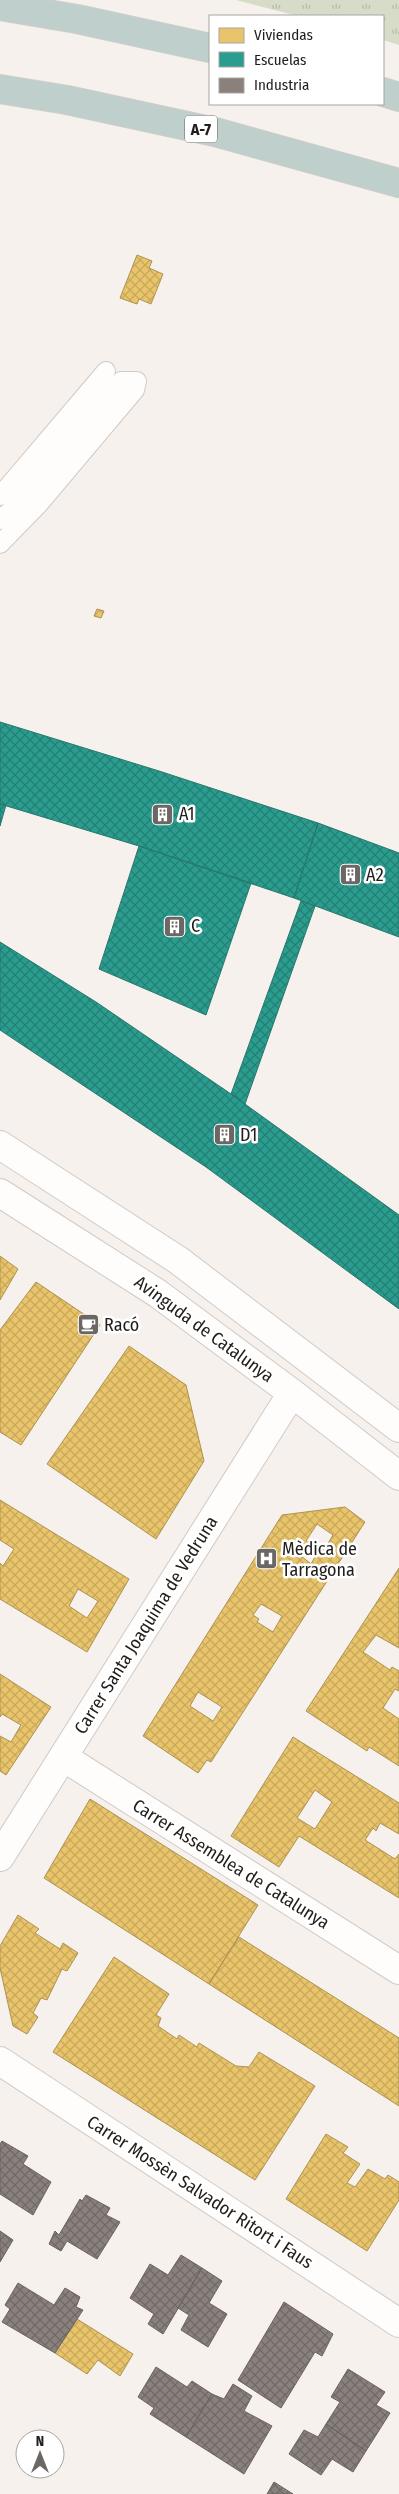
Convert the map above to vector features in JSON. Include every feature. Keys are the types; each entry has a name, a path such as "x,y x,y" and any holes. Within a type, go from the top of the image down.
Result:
{"highway":[{"path":"0,6 77,19 209,48"},
{"name":"A-7","path":"0,89 68,100 215,132 399,183"},
{"path":"384,92 399,97"}],"street":[{"path":"0,1145 178,1260 399,1428"},
{"name":"Avinguda de Catalunya","path":"0,1193 157,1293 292,1393 399,1476"},
{"name":"Carrer Santa Joaquima de Vedruna","path":"0,1856 292,1393"},
{"name":"Carrer Assemblea de Catalunya","path":"63,1757 399,1970"},
{"name":"Carrer Mossèn Salvador Ritort i Faus","path":"0,2061 399,2323"}],"lane":[{"path":"0,496 106,371"},
{"path":"0,520 13,508 122,381 137,381 135,390 39,504 0,544"}],"green space":[{"path":"236,0 399,0 399,45 384,40 384,15 294,15"}],"building: Viviendas":[{"path":"137,255 152,261 149,268 163,274 151,304 139,299 137,304 120,298"},
{"path":"97,609 104,611 101,618 94,616"},
{"path":"0,1256 18,1269 0,1300"},
{"path":"36,1282 100,1325 21,1445 0,1432 0,1330"},
{"path":"129,1346 186,1385 204,1461 156,1539 47,1464"},
{"path":"0,1500 129,1579 87,1652 0,1599 0,1563 3,1566 14,1549 0,1540","holes":["78,1589 98,1601 87,1618 69,1606"]},
{"path":"345,1507 365,1522 211,1762 207,1760 198,1773 143,1736 282,1515","holes":["317,1524 333,1535 324,1550 320,1548 311,1564 301,1556 309,1543 306,1541","261,1604 282,1616 273,1632 257,1622 259,1619 253,1615","198,1692 222,1707 213,1721 190,1706"]},
{"path":"399,1568 399,1648 376,1635 363,1652 390,1670 392,1667 399,1671 399,1691 395,1689 383,1708 399,1719 399,1766 369,1747 367,1751 306,1711"},
{"path":"0,1674 51,1707 6,1775 0,1771 0,1736 11,1742 21,1725 2,1714 0,1717"},
{"path":"293,1737 399,1803 399,1834 380,1823 376,1831 373,1828 365,1840 395,1859 399,1854 399,1898 299,1836 279,1867 231,1836","holes":["315,1790 332,1802 315,1829 297,1818"]},
{"path":"90,1799 258,1905 209,1984 44,1878"},
{"path":"18,1915 39,1929 35,1933 60,1949 63,1943 78,1953 67,1971 62,1969 47,2000 41,1998 33,2013 38,2017 27,2034 13,2026 0,1968 0,1946"},
{"path":"239,1937 399,2038 399,2106 209,1984"},
{"path":"114,1957 169,1994 156,2015 161,2018 158,2026 177,2039 179,2035 197,2047 199,2043 236,2066 249,2067 259,2052 315,2086 255,2180 53,2052"},
{"path":"326,2134 348,2147 343,2153 360,2164 347,2183 355,2187 368,2169 385,2179 388,2175 399,2182 399,2200 367,2251 286,2199"},
{"path":"77,2319 133,2354 120,2376 98,2360 87,2374 55,2353"}],"building: Escuelas":[{"name":"A1","path":"0,722 318,823 294,898 139,846 0,804"},
{"path":"0,804 6,805 0,826"},
{"name":"A2","path":"318,823 399,853 399,937 294,898"},
{"name":"C","path":"139,846 251,883 206,1015 99,969"},
{"path":"301,901 315,906 245,1104 231,1094"},
{"name":"D1","path":"0,942 96,1002 231,1094 399,1215 399,1309 206,1167 0,1030"}],"building: Industria":[{"path":"2,2141 28,2156 23,2164 51,2182 33,2215 0,2194 0,2144"},
{"path":"86,2195 110,2208 106,2215 120,2222 97,2259 67,2241 61,2251 49,2244 55,2231 59,2235 80,2199 82,2201"},
{"path":"0,2231 13,2240 0,2262"},
{"path":"181,2255 202,2268 163,2334 148,2324 154,2314 130,2298 150,2264 168,2275"},
{"path":"202,2268 222,2281 209,2303 227,2314 208,2347 181,2330 189,2315 178,2308"},
{"path":"18,2283 54,2305 65,2288 80,2297 76,2307 83,2310 55,2353 2,2322 10,2309 5,2305"},
{"path":"284,2302 333,2334 322,2356 315,2352 281,2408 238,2380"},
{"path":"156,2367 187,2387 192,2381 212,2394 186,2437 150,2414 154,2408 138,2397"},
{"path":"348,2369 385,2392 376,2405 390,2413 366,2451 326,2424 340,2402 331,2397"},
{"path":"233,2384 252,2396 244,2411 272,2426 244,2474 186,2437 212,2394 224,2399"},
{"path":"326,2424 366,2451 353,2472 332,2459 321,2475 289,2454 304,2430 318,2437"},
{"path":"274,2482 293,2494 267,2494"}],"place":[{"name":"A1","path":"163,814"},
{"name":"A2","path":"350,875"},
{"name":"C","path":"175,926"},
{"name":"D1","path":"224,1135"},
{"name":"Racó","path":"88,1325"},
{"name":"Mèdica de Tarragona","path":"266,1559"}]}
